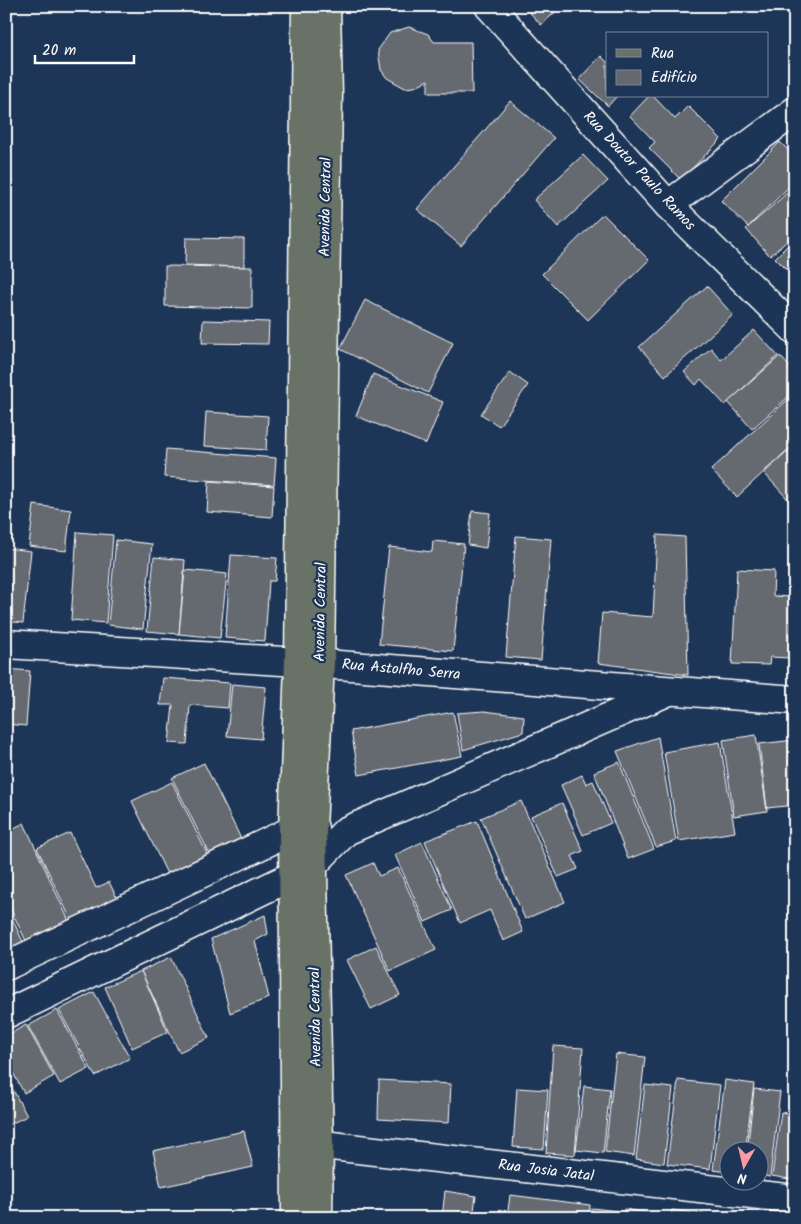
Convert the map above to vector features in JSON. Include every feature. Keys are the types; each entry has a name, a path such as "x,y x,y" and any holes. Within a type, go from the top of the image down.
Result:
{"main road":[{"name":"Avenida Central","path":"306,6 310,663"},
{"name":"Avenida Central","path":"318,1218 308,1143 303,829 328,95 326,6"},
{"name":"Avenida Central","path":"296,1218 308,1143"}],"street":[{"name":"Rua Doutor Paulo Ramos","path":"490,6 668,205 795,330"},
{"path":"668,205 795,111"},
{"name":"Rua Astolfho Serra","path":"6,644 310,663 668,692 795,700"},
{"path":"6,1014 304,870 346,830 668,692"},
{"path":"6,966 303,829 346,830"},
{"name":"Rua Josia Jatal","path":"308,1143 795,1200"}],"building":[{"path":"524,6 562,6 541,25"},
{"path":"409,27 428,34 434,42 471,42 472,93 428,93 428,80 414,87 405,88 387,78 381,70 378,50 390,33"},
{"path":"601,56 606,61 606,98 615,98 608,106 579,79"},
{"path":"647,98 655,98 675,119 688,106 721,139 681,180 649,148 655,142 630,116"},
{"path":"510,101 554,138 461,246 417,209"},
{"path":"780,142 795,157 795,181 748,227 721,201"},
{"path":"583,155 608,181 558,227 534,200"},
{"path":"795,186 795,234 770,256 746,229"},
{"path":"603,214 649,260 588,320 542,274"},
{"path":"186,238 244,239 244,267 185,265"},
{"path":"795,238 795,270 791,274 775,258"},
{"path":"165,266 252,267 252,308 165,306"},
{"path":"707,286 733,315 665,376 639,347"},
{"path":"365,300 453,343 428,393 340,349"},
{"path":"203,320 269,322 268,344 202,343"},
{"path":"754,330 778,356 725,405 701,379 696,385 684,372 711,348 721,360"},
{"path":"780,356 795,373 795,391 752,429 728,402"},
{"path":"510,372 528,385 499,426 481,414"},
{"path":"373,374 443,402 426,444 356,416"},
{"path":"795,393 795,443 737,497 711,470"},
{"path":"206,412 268,416 266,450 204,446"},
{"path":"795,445 795,507 764,473"},
{"path":"166,449 276,458 274,485 164,477"},
{"path":"209,481 274,486 272,517 207,512"},
{"path":"34,505 71,510 66,551 29,546"},
{"path":"472,511 490,513 486,548 468,545"},
{"path":"77,532 113,535 106,623 71,620"},
{"path":"657,535 685,537 688,675 598,663 602,613 653,617"},
{"path":"516,536 551,539 541,660 506,657"},
{"path":"116,540 152,544 143,629 108,625"},
{"path":"433,541 464,544 453,651 379,644 389,547 432,552"},
{"path":"6,548 31,551 23,623 6,621"},
{"path":"231,555 277,558 275,581 269,581 265,641 225,638"},
{"path":"154,557 185,560 179,634 147,631"},
{"path":"737,569 774,571 773,596 792,597 789,658 770,657 769,665 732,664"},
{"path":"185,570 227,574 220,638 179,634"},
{"path":"6,669 30,671 26,726 6,724"},
{"path":"163,678 230,683 228,708 190,705 187,744 169,743 173,705 160,705"},
{"path":"232,684 266,687 261,739 227,736"},
{"path":"484,711 524,716 523,732 463,750 457,713"},
{"path":"453,712 462,756 359,775 351,731"},
{"path":"756,735 767,811 734,816 723,740"},
{"path":"658,737 676,841 656,847 617,751"},
{"path":"795,740 795,805 767,808 759,744"},
{"path":"720,742 735,832 679,841 664,752"},
{"path":"619,762 654,849 628,859 594,772"},
{"path":"204,763 241,839 210,855 172,778"},
{"path":"582,775 586,784 593,781 611,823 583,835 561,785"},
{"path":"172,782 209,858 169,878 132,801"},
{"path":"521,801 565,902 525,919 481,818"},
{"path":"562,803 583,851 572,856 578,869 558,877 531,816"},
{"path":"477,821 523,932 503,941 490,910 460,923 425,841"},
{"path":"24,823 69,921 26,941 6,899 6,832"},
{"path":"70,833 96,888 109,882 118,900 72,922 37,848"},
{"path":"422,842 452,910 425,922 395,855"},
{"path":"373,863 379,876 398,868 436,950 390,971 346,875"},
{"path":"6,905 24,944 6,951"},
{"path":"265,915 268,934 255,941 269,998 230,1013 211,939"},
{"path":"376,946 400,995 371,1009 347,960"},
{"path":"171,957 209,1038 179,1052 141,971"},
{"path":"141,971 168,1032 132,1048 105,987"},
{"path":"94,992 130,1058 95,1076 59,1010"},
{"path":"57,1010 89,1069 60,1084 28,1026"},
{"path":"26,1025 54,1076 24,1093 6,1060 6,1036"},
{"path":"553,1046 583,1048 575,1155 546,1153"},
{"path":"616,1054 645,1057 634,1156 605,1152"},
{"path":"6,1077 27,1116 6,1126"},
{"path":"379,1080 451,1084 449,1123 378,1119"},
{"path":"678,1080 720,1085 710,1169 667,1164"},
{"path":"725,1080 754,1084 746,1142 718,1142 718,1171 713,1170"},
{"path":"645,1085 673,1088 664,1163 636,1159"},
{"path":"584,1086 610,1089 603,1153 576,1150"},
{"path":"517,1088 548,1090 544,1149 513,1147"},
{"path":"754,1089 780,1092 770,1177 768,1177 768,1142 748,1142"},
{"path":"781,1112 795,1114 795,1180 772,1176"},
{"path":"244,1131 253,1167 161,1187 153,1151"},
{"path":"445,1191 476,1196 473,1218 442,1218"},
{"path":"510,1195 590,1205 589,1218 507,1218"},
{"path":"592,1208 618,1211 617,1218 591,1218"},
{"path":"624,1209 662,1215 662,1218 623,1218"},
{"path":"672,1210 716,1216 716,1218 671,1218"}]}
